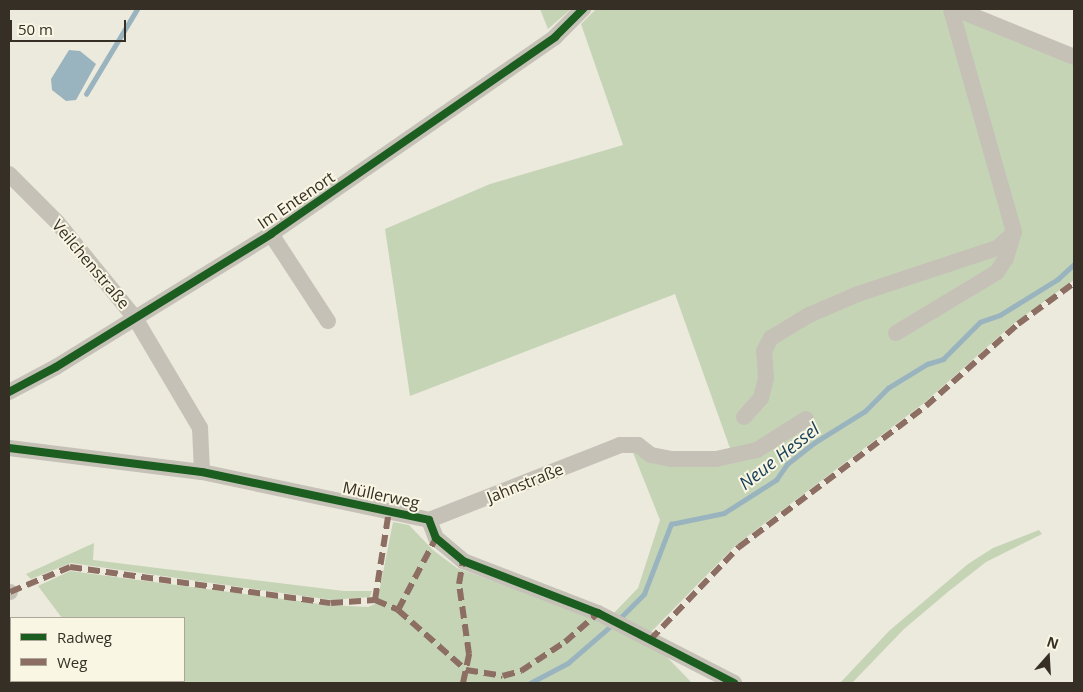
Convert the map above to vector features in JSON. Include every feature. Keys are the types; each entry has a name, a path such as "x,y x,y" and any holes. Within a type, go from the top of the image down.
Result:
{"street":[{"name":"Im Entenort","path":"9,392 135,318 271,234 555,37 584,9"},
{"path":"896,332 997,272 1006,258 1014,232 951,9"},
{"path":"956,9 1074,57"},
{"name":"Veilchenstraße","path":"9,174 57,222 135,318 200,428 202,472"},
{"path":"744,417 761,398 766,378 764,351 771,338 810,315 858,294 997,248 1014,232"},
{"path":"271,234 328,321"},
{"name":"Jahnstraße","path":"429,520 620,445 638,444 651,455 671,459 716,459 757,450 806,419"},
{"name":"Müllerweg","path":"9,448 202,472 429,520 436,538 464,561 606,617 734,683"}],"green space":[{"path":"540,9 571,9 548,29"},
{"path":"596,9 939,9 1074,62 1074,280 1013,324 924,403 736,545 651,632 614,613 638,588 660,520 632,450 649,460 731,451 675,294 410,396 385,229 490,184 623,145 581,24"},
{"path":"393,522 409,525 433,550 457,568 595,618 666,656 692,683 100,683 185,682 185,617 61,617 38,586 70,571 329,605 368,607 377,603"},
{"path":"1039,530 1042,534 986,562 949,591 904,629 852,683 840,683 889,631 968,564 993,548"},
{"path":"94,543 93,560 344,591 372,591 370,597 332,600 71,563 31,579 26,574"}],"water":[{"path":"69,50 80,51 96,64 76,100 66,101 52,90 51,79"}],"waterway":[{"path":"86,94 137,9"},
{"name":"Neue Hessel","path":"618,620 644,594 671,524 724,513 776,480 787,464 814,443 865,411 888,388 927,364 943,359 980,322 1000,315 1058,279 1074,264"},
{"name":"Neue Hessel","path":"530,683 568,663 612,625"}],"marked path":[{"path":"650,640 739,547 926,406 1018,324 1074,283"},
{"path":"375,600 389,511"},
{"path":"398,610 436,538"},
{"path":"463,561 459,584 469,654 463,683"},
{"path":"10,592 70,567 331,603 375,600 398,610 466,670 503,676 521,671 565,642 598,613"}],"cycle path":[{"path":"9,392 56,367 271,234 555,37 583,9"},
{"path":"9,448 202,472 429,520 436,538 463,561 598,613 734,683"}]}
